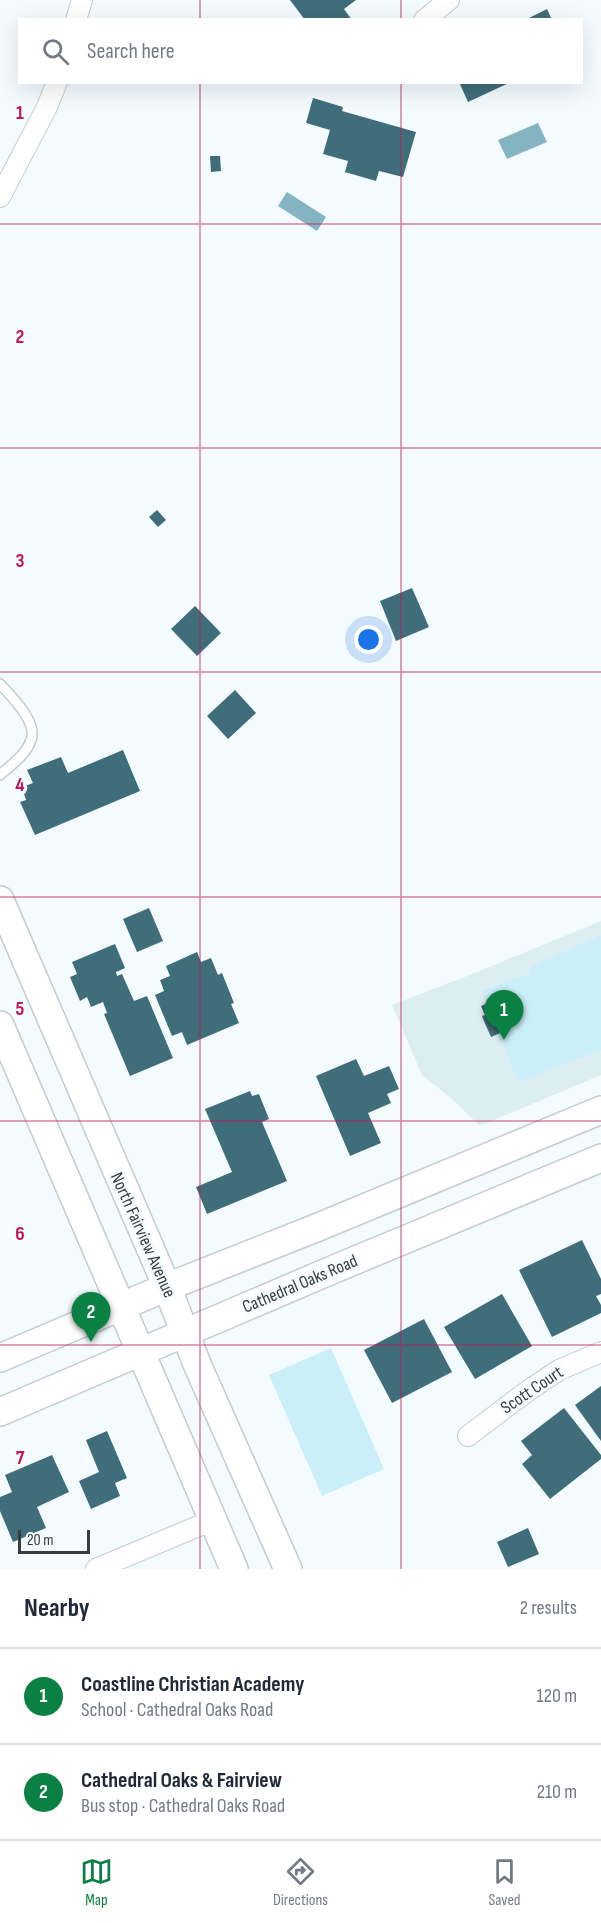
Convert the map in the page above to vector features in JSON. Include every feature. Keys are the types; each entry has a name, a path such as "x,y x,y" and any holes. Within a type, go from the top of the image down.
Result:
{"main road":[{"name":"North Fairview Avenue","path":"0,900 167,1287 197,1364 288,1569"},
{"path":"0,1025 234,1569"},
{"path":"0,1358 167,1287 601,1110"},
{"name":"Cathedral Oaks Road","path":"0,1412 601,1158"}],"street":[{"path":"77,18 82,0"},
{"path":"426,18 449,0"},
{"path":"0,197 47,107 56,84"},
{"name":"Scott Court","path":"468,1436 559,1370 601,1352"},
{"path":"96,1569 213,1520"}],"lane":[{"path":"0,684 23,710 31,727 32,738 23,754 0,775"}],"shaded area":[{"path":"538,123 547,142 507,159 498,140"},
{"path":"287,192 326,217 317,231 278,206"},
{"path":"601,921 601,1075 480,1126 422,1075 392,1005"},
{"path":"601,935 601,1050 518,1082 482,991 530,973 530,967"},
{"path":"331,1348 384,1469 322,1496 269,1375"}],"building":[{"path":"290,0 356,0 344,9 351,18 304,18"},
{"path":"547,9 551,18 529,18"},
{"path":"460,84 507,84 468,102"},
{"path":"313,98 343,107 342,111 416,132 403,177 379,171 376,181 345,172 348,161 323,154 330,130 306,123"},
{"path":"210,156 220,156 221,171 211,172"},
{"path":"157,510 166,520 158,527 149,517"},
{"path":"412,588 429,627 396,641 380,601"},
{"path":"195,606 221,633 197,656 171,629"},
{"path":"235,690 256,713 228,739 207,716"},
{"path":"123,750 140,791 35,835 20,802 26,800 23,791 26,789 25,786 33,783 27,770 61,757 68,773"},
{"path":"149,908 163,941 137,952 123,919"},
{"path":"115,944 125,968 116,972 117,976 122,974 134,1001 147,996 173,1058 130,1076 104,1014 107,1013 103,1002 91,1007 87,997 80,1001 70,977 77,974 72,962"},
{"path":"197,952 201,962 211,958 218,975 222,973 239,1023 187,1045 182,1032 172,1036 155,995 164,991 160,980 170,976 166,966"},
{"path":"488,1003 500,1033 491,1037 482,1016 485,1015 481,1006"},
{"path":"356,1059 364,1076 389,1066 399,1089 387,1094 391,1103 368,1113 381,1143 350,1156 316,1076"},
{"path":"250,1091 252,1096 259,1094 269,1119 262,1122 287,1181 207,1214 196,1187 232,1172 205,1109"},
{"path":"582,1240 601,1279 601,1294 596,1296 601,1305 601,1313 552,1337 519,1270"},
{"path":"502,1294 532,1346 475,1379 444,1327"},
{"path":"424,1319 452,1372 392,1403 364,1350"},
{"path":"601,1386 601,1441 575,1405"},
{"path":"564,1408 601,1455 601,1459 550,1499 522,1464 532,1455 521,1441"},
{"path":"107,1431 127,1478 115,1483 120,1496 91,1509 79,1481 99,1472 86,1440"},
{"path":"52,1455 69,1492 37,1507 46,1528 13,1542 0,1511 0,1497 12,1492 5,1475"},
{"path":"528,1528 539,1554 508,1567 497,1542"}],"place":[{"name":"Coastline Christian Academy","path":"504,1040"},
{"name":"Cathedral Oaks & Fairview","path":"91,1342"}]}
